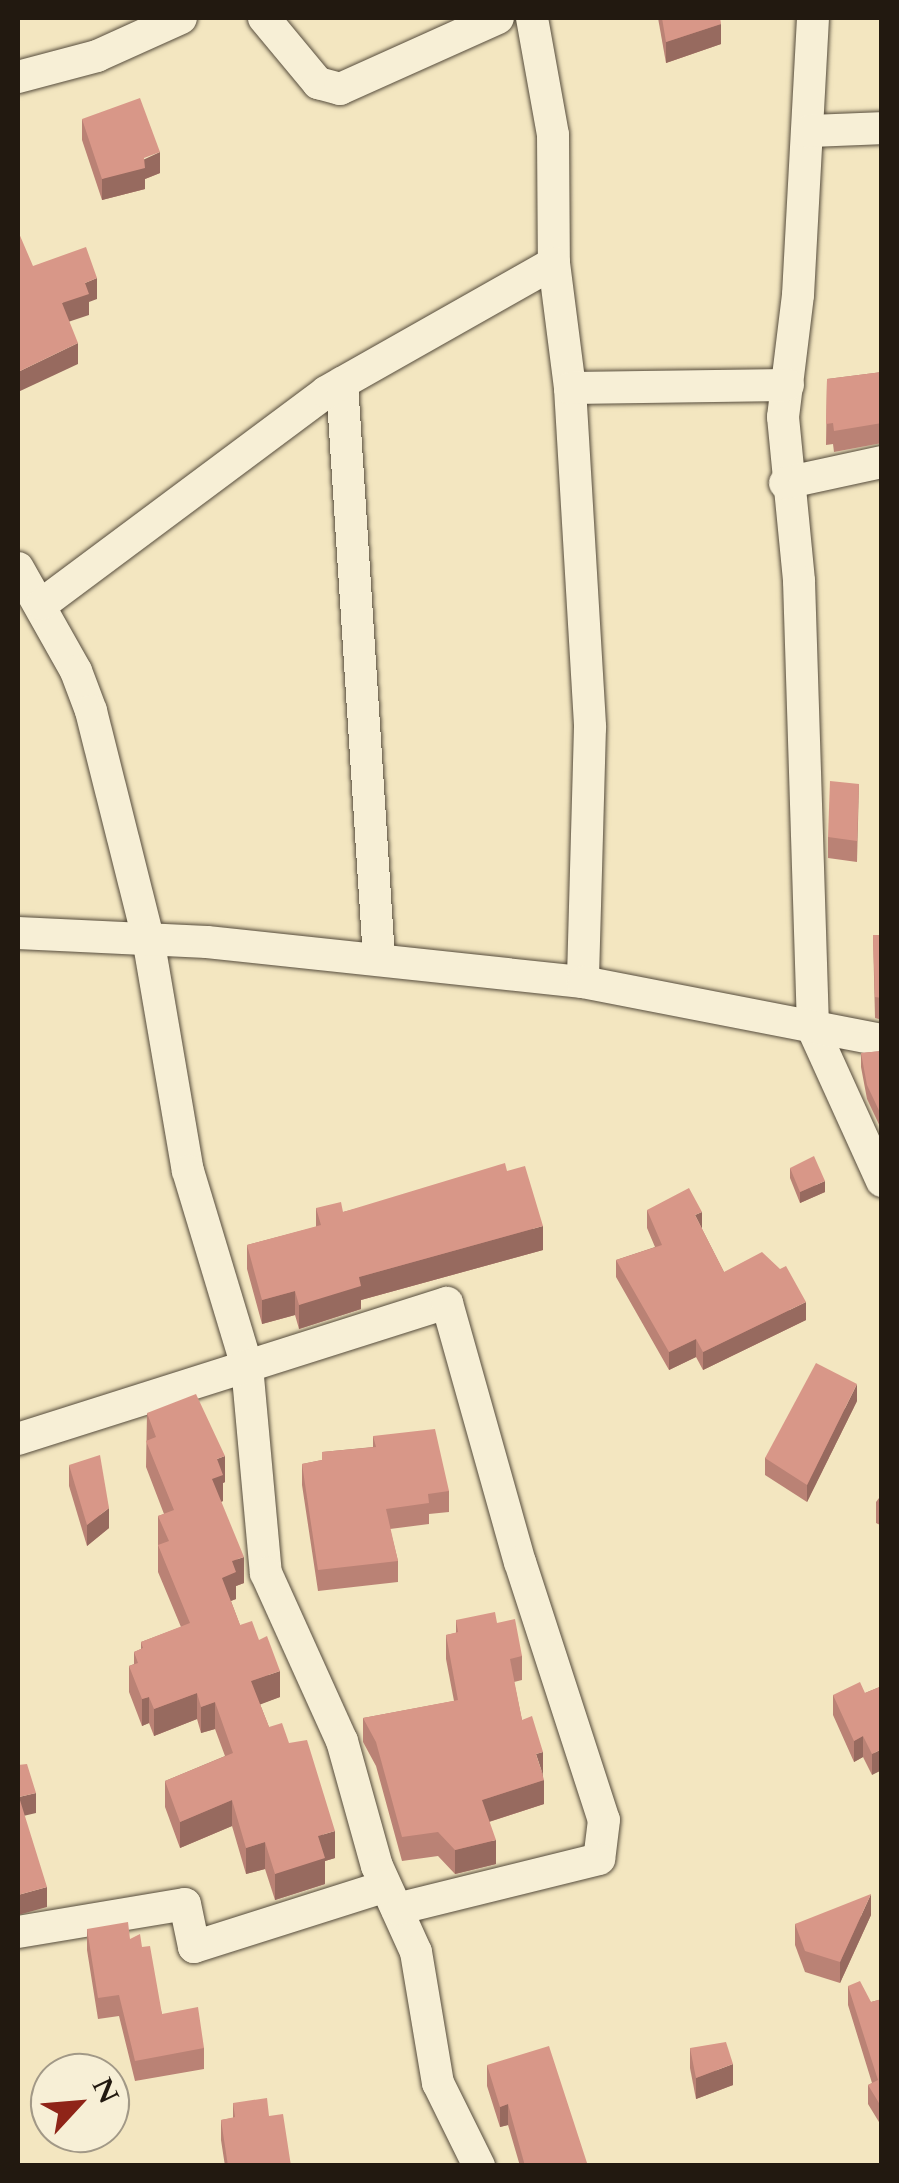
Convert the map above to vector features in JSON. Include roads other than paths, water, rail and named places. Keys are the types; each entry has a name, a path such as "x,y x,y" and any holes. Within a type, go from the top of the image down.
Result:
{"street":[{"path":"18,77 97,56 181,18"},
{"path":"274,25 318,83 340,89 498,18"},
{"path":"532,18 554,135 554,263 570,388 590,727 583,982"},
{"path":"813,18 785,483 799,582 813,1029 882,1182"},
{"path":"808,131 882,128"},
{"path":"42,604 342,383 554,263"},
{"path":"342,383 379,959"},
{"path":"570,388 788,385"},
{"path":"785,483 882,462"},
{"path":"18,568 42,604 91,711 148,938 188,1171 247,1366 266,1573 329,1705 392,1897 416,1952 438,2084 478,2166"},
{"path":"18,932 148,938 583,982 882,1040"},
{"path":"18,1438 447,1303 520,1562 604,1820 599,1859 392,1897 194,1947 184,1904 18,1932"}]}
